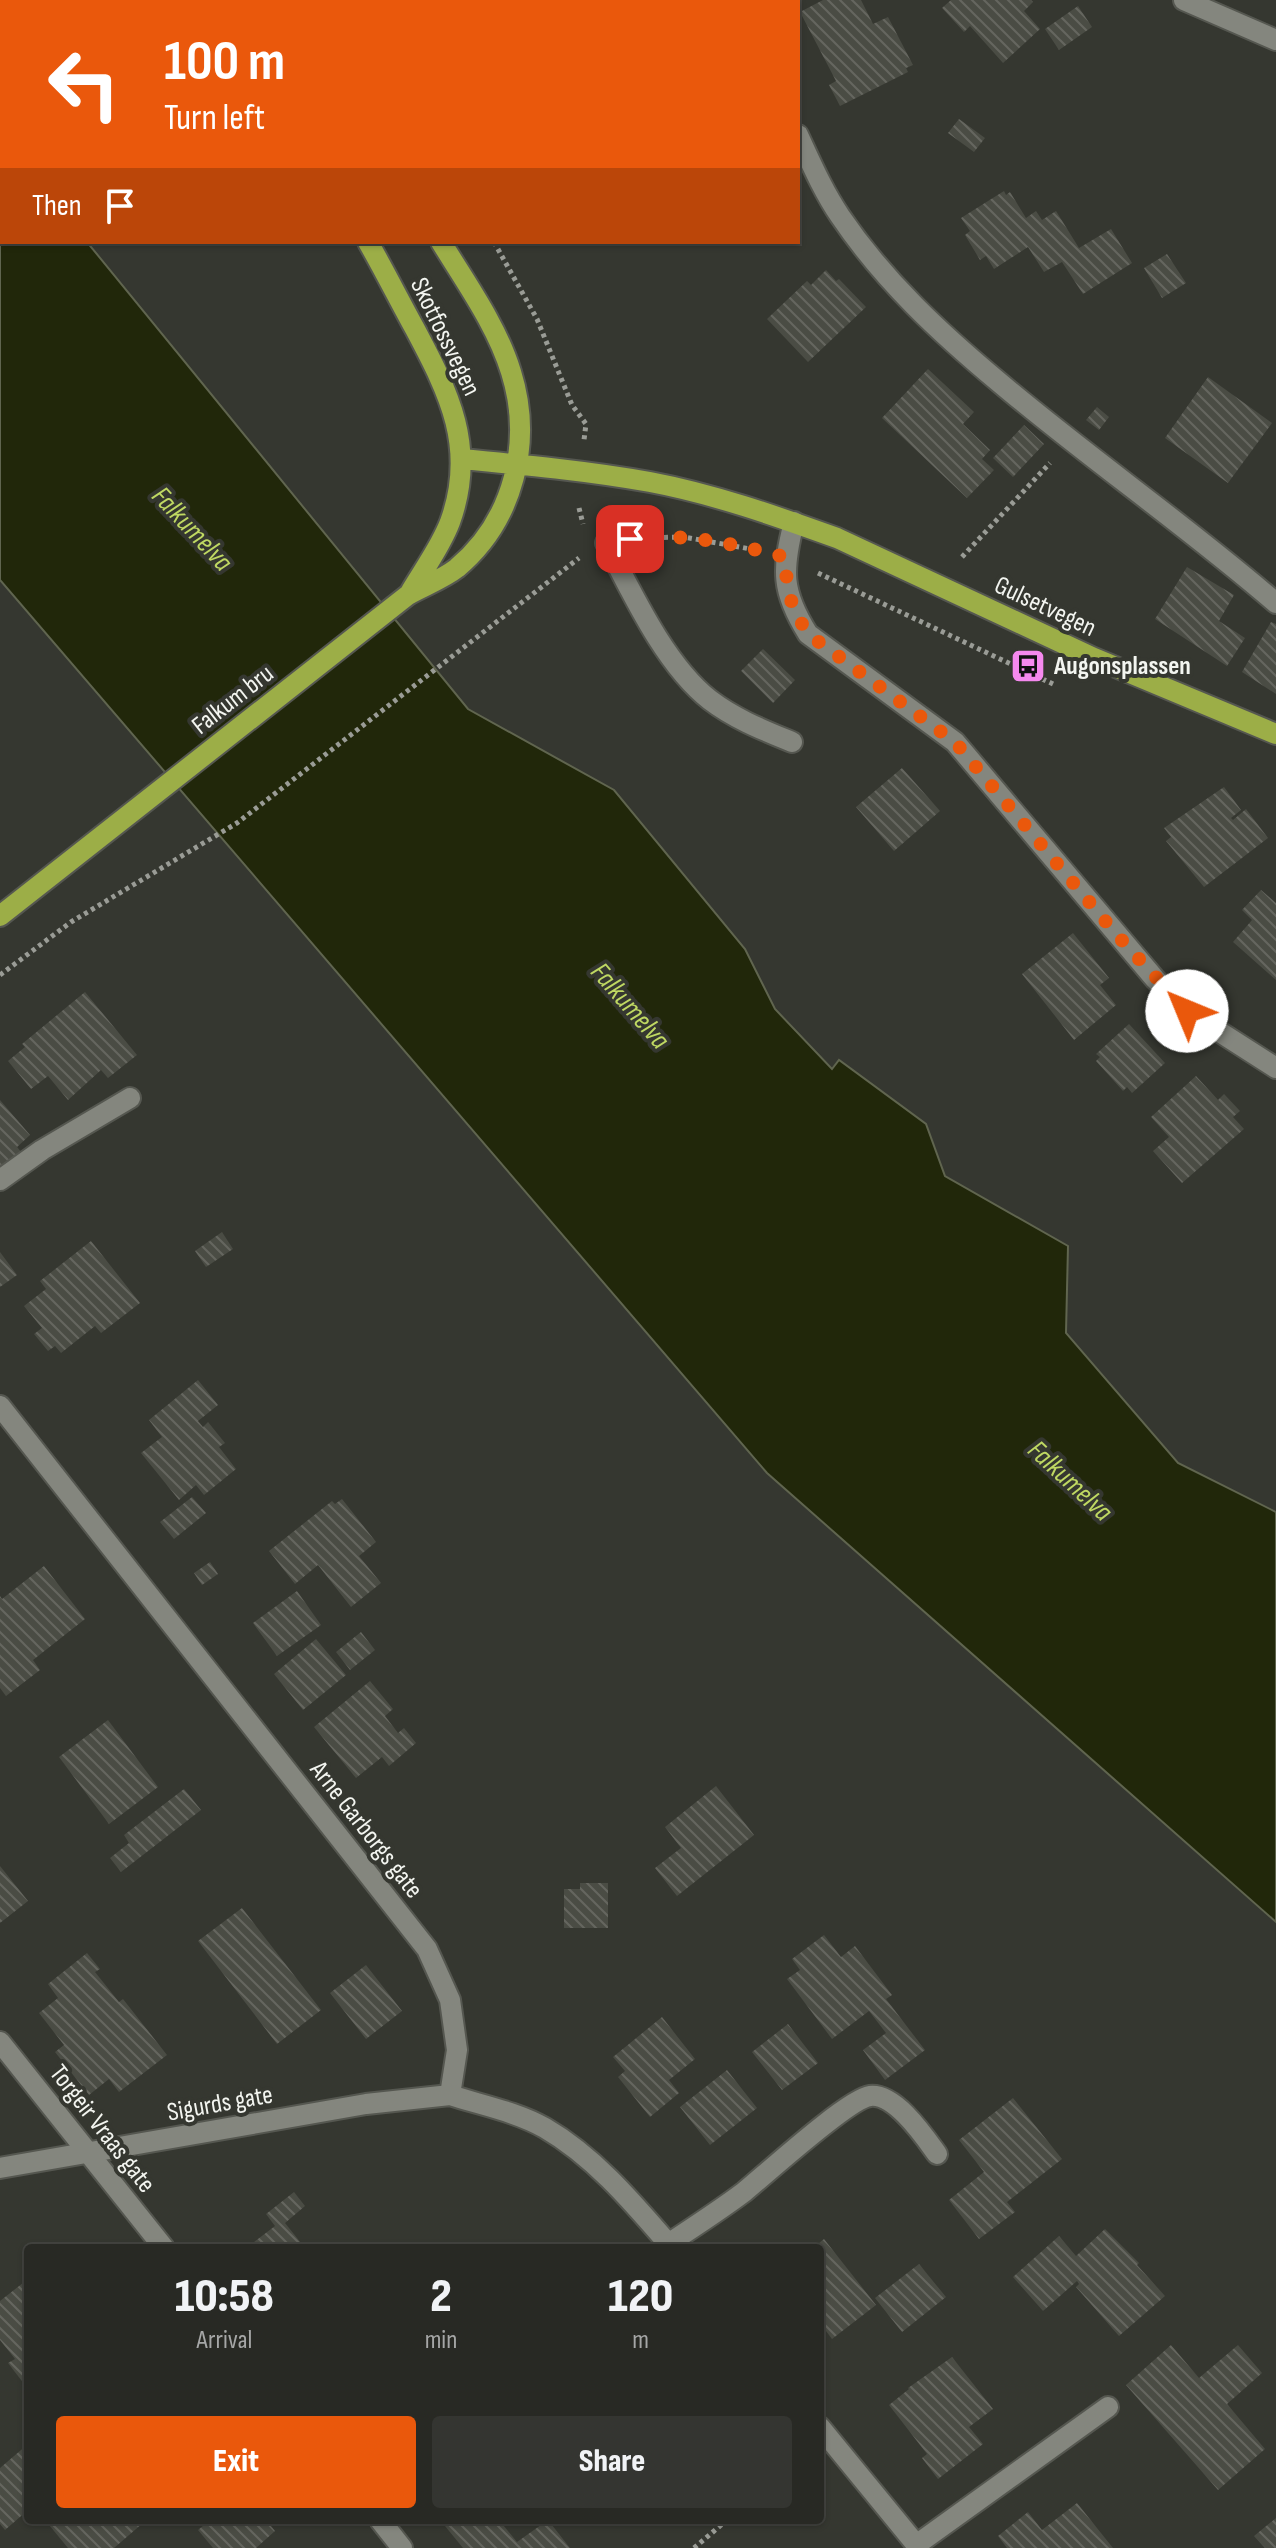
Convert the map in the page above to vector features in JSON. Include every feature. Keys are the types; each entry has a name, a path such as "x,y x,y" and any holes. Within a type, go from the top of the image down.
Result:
{"main road":[{"name":"Skotfossvegen","path":"369,244 448,392 459,430 462,459 450,523 408,595"},
{"name":"Skotfossvegen","path":"408,595 456,568 490,532 509,498 518,464 521,424 512,373 481,310 442,244"},
{"name":"Gulsetvegen","path":"462,459 651,482 794,522 837,538 1094,658 1276,734"},
{"name":"Falkum bru","path":"0,916 408,595"}],"street":[{"path":"1184,0 1273,36"},
{"path":"800,139 840,217 872,260 912,305 1070,442 1276,603"},
{"path":"794,522 785,557 787,593 808,634 955,742 1155,979 1187,1011 1276,1068"},
{"path":"599,546 675,662 708,699 744,722 792,742"},
{"path":"0,1180 42,1150 130,1098"},
{"name":"Arne Garborgs gate","path":"0,1406 427,1949 450,2000 457,2050 450,2095"},
{"name":"Torgeir Vraas gate","path":"0,2042 161,2244"},
{"path":"450,2095 503,2111 544,2128 606,2174 668,2244"},
{"name":"Sigurds gate","path":"0,2168 366,2104 450,2095"},
{"path":"673,2244 742,2193 836,2116 871,2096 887,2098 937,2154"},
{"path":"824,2432 918,2546 1108,2407"},
{"path":"383,2524 402,2548"}],"path":[{"path":"495,244 537,319 572,405 586,424 584,441"},
{"path":"962,557 1070,442"},
{"path":"579,508 599,546"},
{"path":"0,975 48,937 237,823 511,608 599,546 655,536 684,537 737,545 785,557 1053,684"},
{"path":"694,2548 722,2524"}],"water":[{"name":"Falkumelva","path":"0,244 89,244 468,709 614,790 745,949 775,1009 832,1069 839,1060 926,1124 945,1176 1068,1246 1066,1333 1178,1463 1276,1512 1276,1922 767,1473 0,580"}],"building":[{"path":"823,0 861,0 873,24 888,17 913,65 906,68 908,72 840,106 829,85 836,81 800,12"},
{"path":"951,0 1031,0 1033,2 1024,11 1040,29 1003,63 970,26 964,32 942,8"},
{"path":"1078,6 1092,27 1059,50 1045,29"},
{"path":"959,119 985,138 974,152 948,133"},
{"path":"1004,191 1006,195 1010,192 1026,218 1036,211 1042,220 1056,211 1079,248 1111,229 1132,263 1083,294 1062,262 1044,272 1028,247 994,269 986,256 980,260 965,235 970,231 961,218"},
{"path":"1167,254 1186,283 1162,298 1144,268"},
{"path":"826,270 866,307 808,362 767,319 807,281 811,285"},
{"path":"928,369 974,412 963,424 990,450 982,459 994,470 967,498 882,418"},
{"path":"1208,377 1272,423 1228,483 1165,438"},
{"path":"1097,407 1109,417 1099,430 1086,420"},
{"path":"1024,425 1044,444 1013,477 993,458"},
{"path":"1187,567 1234,595 1219,621 1245,638 1227,666 1155,619"},
{"path":"1271,622 1276,624 1276,694 1242,672"},
{"path":"763,649 795,680 773,703 741,671"},
{"path":"902,768 940,811 894,851 856,807"},
{"path":"1224,787 1241,810 1231,818 1233,820 1246,809 1268,838 1204,887 1166,841 1171,837 1164,828"},
{"path":"1261,890 1276,903 1276,980 1233,942 1252,920 1242,910"},
{"path":"1073,933 1109,978 1100,985 1116,1005 1074,1040 1022,974"},
{"path":"85,992 137,1055 108,1078 101,1070 68,1100 48,1076 31,1089 8,1061 25,1047 22,1044"},
{"path":"1129,1024 1165,1063 1132,1093 1127,1087 1123,1091 1096,1061 1100,1057 1096,1054"},
{"path":"1196,1076 1218,1100 1224,1094 1240,1111 1233,1117 1244,1129 1182,1183 1153,1151 1169,1137 1151,1117"},
{"path":"0,1100 30,1135 17,1147 22,1153 0,1171"},
{"path":"222,1232 233,1249 206,1267 195,1251"},
{"path":"91,1241 140,1303 101,1333 95,1326 61,1353 55,1346 48,1351 34,1334 42,1328 24,1306 46,1289 40,1281"},
{"path":"0,1252 17,1275 0,1287"},
{"path":"198,1380 218,1405 198,1421 203,1427 208,1422 225,1443 219,1447 236,1469 204,1495 196,1485 179,1500 141,1453 162,1437 149,1420"},
{"path":"192,1497 206,1513 174,1539 160,1522"},
{"path":"342,1499 376,1542 359,1556 381,1583 351,1607 318,1565 295,1584 269,1551 332,1501 335,1504"},
{"path":"210,1562 218,1574 202,1585 194,1573"},
{"path":"44,1566 85,1619 33,1660 40,1670 6,1696 0,1688 0,1596 2,1599"},
{"path":"297,1591 321,1625 277,1656 253,1623"},
{"path":"361,1632 375,1650 350,1670 336,1652"},
{"path":"316,1639 346,1675 303,1710 274,1674"},
{"path":"370,1681 393,1709 385,1716 398,1733 404,1728 416,1743 389,1766 382,1757 356,1778 314,1727"},
{"path":"108,1720 158,1787 109,1824 59,1757"},
{"path":"716,1786 754,1835 677,1896 655,1868 681,1848 665,1827"},
{"path":"184,1789 201,1810 121,1872 110,1858 129,1843 124,1835"},
{"path":"0,1866 28,1901 0,1923"},
{"path":"580,1883 608,1883 608,1928 564,1928 564,1889 580,1889"},
{"path":"242,1908 321,2010 277,2044 198,1941"},
{"path":"824,1935 841,1957 855,1946 892,1995 886,1999 925,2050 885,2080 863,2050 886,2033 869,2011 832,2039 787,1979 800,1970 792,1959"},
{"path":"87,1953 100,1969 95,1972 119,2002 123,1999 167,2055 119,2092 109,2079 89,2095 55,2052 64,2045 39,2013 58,1998 48,1984"},
{"path":"366,1965 402,2011 366,2039 330,1993"},
{"path":"662,2017 695,2059 669,2080 679,2093 650,2117 618,2077 625,2071 613,2057"},
{"path":"788,2024 818,2063 782,2090 752,2052"},
{"path":"727,2070 757,2108 710,2145 680,2107"},
{"path":"1013,2098 1062,2159 1007,2202 1015,2212 979,2239 949,2200 984,2172 959,2140"},
{"path":"294,2192 305,2206 285,2223 302,2244 251,2244 275,2226 266,2214"},
{"path":"1105,2229 1139,2263 1137,2265 1165,2296 1119,2336 1076,2287 1079,2284 1077,2281 1043,2311 1013,2277 1059,2236 1076,2256"},
{"path":"824,2239 876,2305 832,2339 824,2328 824,2244 818,2244"},
{"path":"919,2264 946,2297 902,2332 875,2298"},
{"path":"24,2282 24,2384 8,2363 15,2359 0,2340 0,2301"},
{"path":"1171,2345 1199,2378 1238,2345 1262,2373 1227,2404 1265,2449 1218,2490 1126,2385"},
{"path":"952,2357 993,2409 969,2427 983,2444 938,2479 922,2458 927,2454 889,2405"},
{"path":"24,2447 24,2513 5,2530 0,2524 0,2468"},
{"path":"1077,2503 1113,2548 1007,2548 998,2536 1028,2512 1042,2530"},
{"path":"1276,2518 1276,2548 1265,2548 1254,2536"},
{"path":"48,2524 142,2524 114,2548 68,2548"},
{"path":"205,2524 269,2524 275,2531 256,2548 213,2548 198,2530"},
{"path":"502,2524 517,2542 542,2524 551,2524 570,2548 463,2548 445,2526"}],"place":[{"name":"Augonsplassen","path":"1028,666"}],"route":[{"path":"630,539 684,537 737,545 785,557 787,593 808,634 955,742 1117,935 1187,1011"}]}
